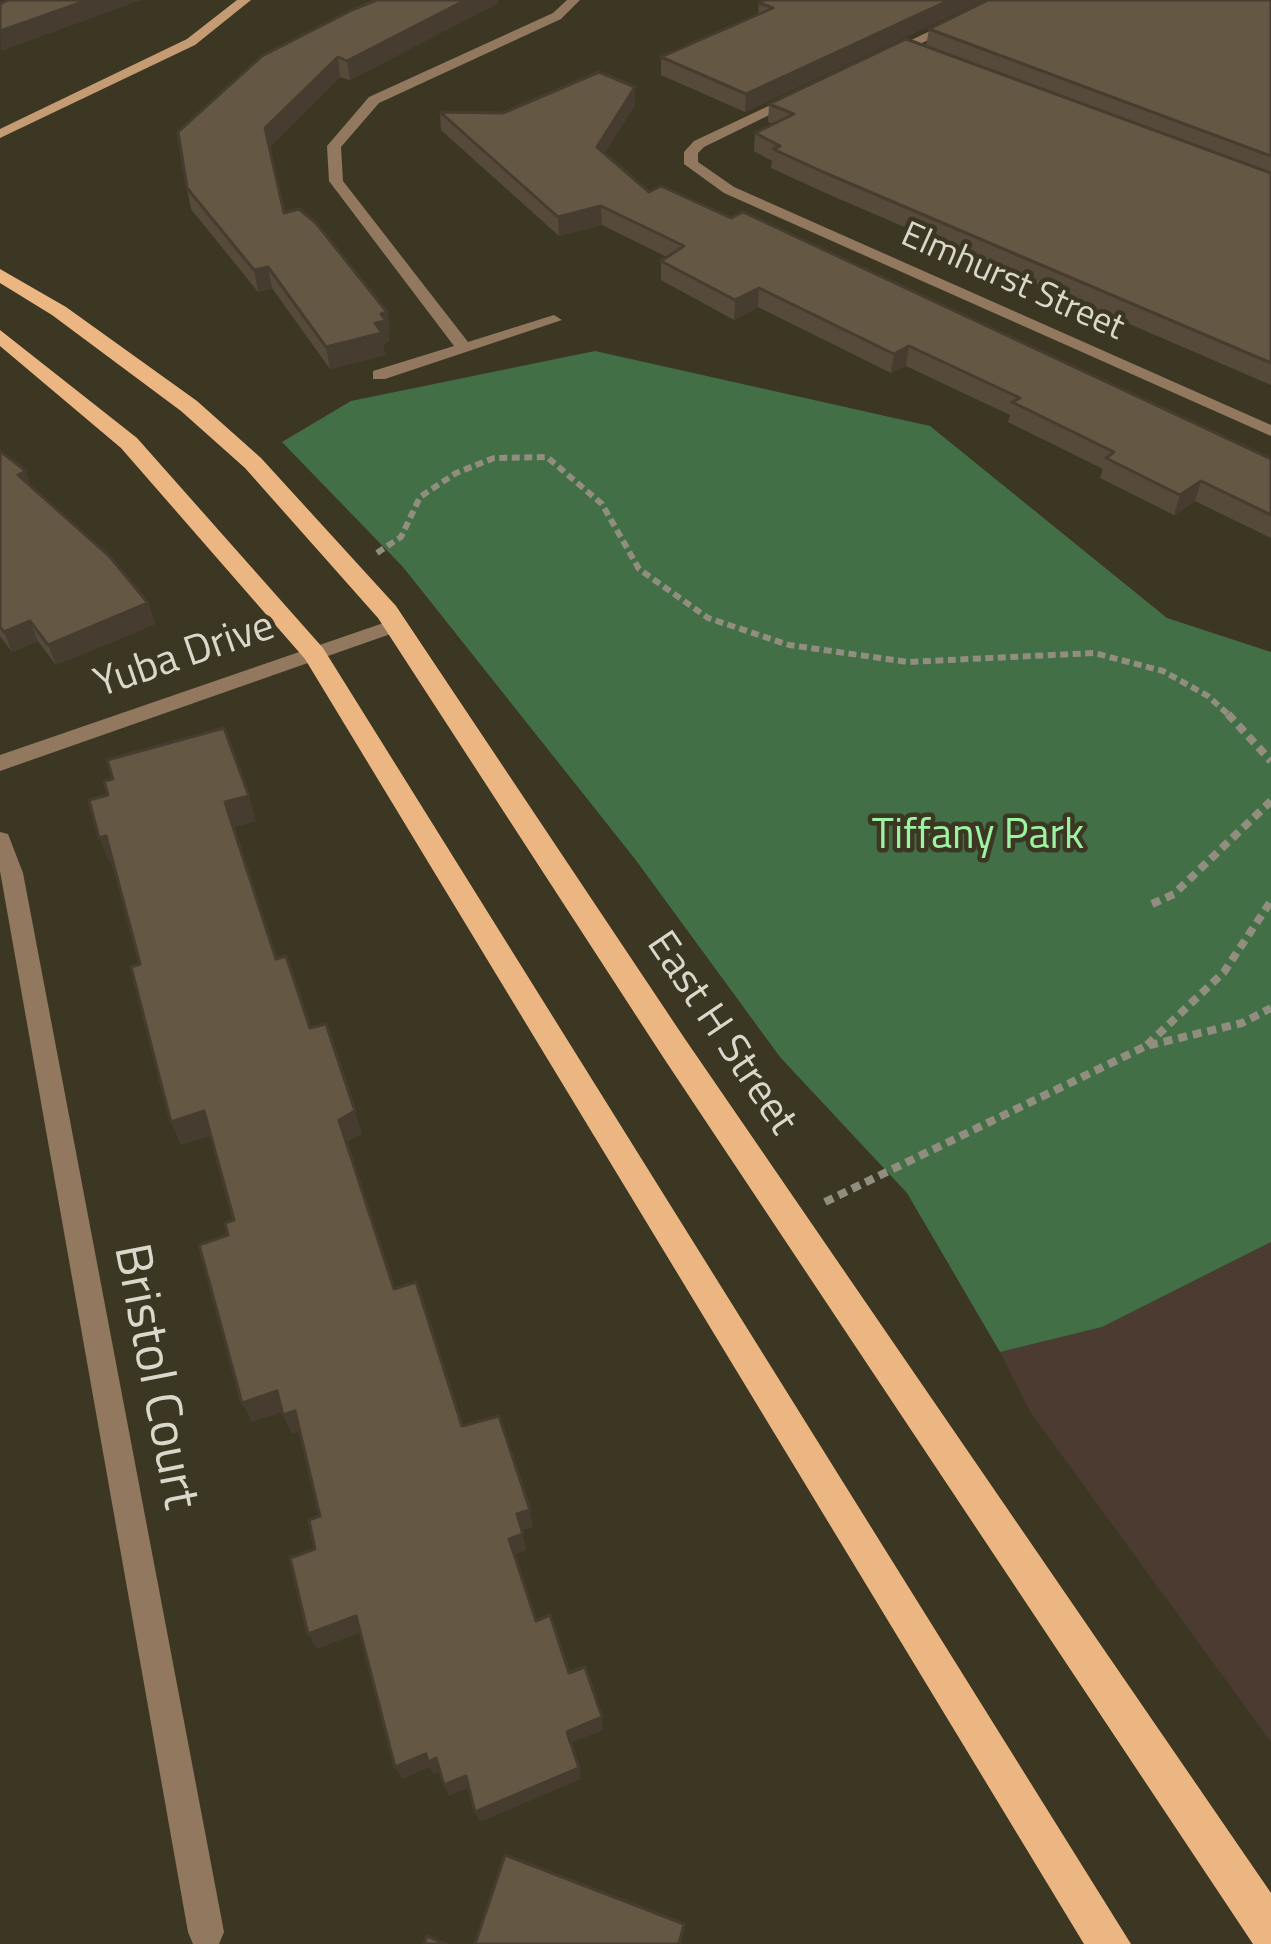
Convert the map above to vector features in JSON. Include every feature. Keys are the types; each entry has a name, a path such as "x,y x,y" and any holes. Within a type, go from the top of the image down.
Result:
{"main road":[{"path":"0,134 191,42 245,0"},
{"name":"East H Street","path":"0,275 59,311 189,406 253,463 395,625 1271,1932"},
{"path":"0,336 129,443 314,654 1109,1944"}],"street":[{"path":"464,348 336,181 334,146 374,100 557,16 574,0"},
{"path":"867,64 1005,0"},
{"path":"902,47 922,54"},
{"name":"Elmhurst Street","path":"807,92 699,144 691,152 691,164 729,190 1271,431"},
{"path":"380,375 554,320"},
{"name":"Yuba Drive","path":"0,763 395,625"},
{"name":"Bristol Court","path":"0,840 12,873 206,1932"}],"path":[{"path":"350,571 401,537 420,497 456,472 494,458 547,457 602,504 638,569 708,618 789,645 908,662 1094,653 1163,671 1208,696 1261,744 1271,761"},
{"path":"1152,904 1174,894 1271,801"},
{"path":"1146,1046 1224,972 1271,901"},
{"path":"791,1218 1146,1046 1242,1023 1271,1008"}],"shaded area":[{"path":"1271,1242 1271,1742 1031,1413 1000,1352 1102,1327"}],"green space":[{"name":"Tiffany Park","path":"595,351 930,426 1167,618 1271,652 1271,1242 1102,1327 1000,1352 907,1193 780,1057 635,859 403,567 282,442 351,401"}],"building":[{"path":"8,0 88,0 0,31 0,4"},
{"path":"377,0 466,0 347,61 338,57 265,128 284,213 299,209 316,223 387,312 381,314 386,321 375,323 382,333 326,347 268,267 254,270 187,188 178,132 262,56"},
{"path":"950,0 746,94 661,57 773,8 759,3"},
{"path":"988,0 1271,0 1271,156 929,29"},
{"path":"906,39 1271,173 1271,363 823,172 773,149 780,146 755,133 794,114 769,104"},
{"path":"599,72 635,87 597,147 649,192 661,186 731,218 743,212 1271,459 1271,515 1201,481 1180,495 1106,458 1114,452 1012,402 1020,398 909,346 894,354 759,288 735,300 661,261 684,246 601,206 558,217 440,112 503,113"},
{"path":"0,451 26,471 18,475 110,557 148,603 48,645 30,621 4,632 0,627"},
{"path":"224,728 249,796 225,802 276,959 286,956 310,1028 326,1024 355,1111 339,1120 394,1289 416,1282 462,1426 499,1416 530,1510 517,1514 523,1534 509,1539 536,1621 550,1615 569,1673 585,1667 602,1717 567,1732 579,1768 475,1812 466,1776 444,1785 436,1758 428,1762 426,1754 395,1767 356,1616 308,1634 290,1558 315,1549 309,1520 320,1516 295,1411 283,1415 277,1391 242,1403 199,1245 228,1235 225,1223 234,1220 204,1111 171,1122 131,967 140,964 106,836 99,838 89,800 108,795 104,781 113,779 107,760"},
{"path":"505,1855 684,1924 679,1944 475,1944"}]}
